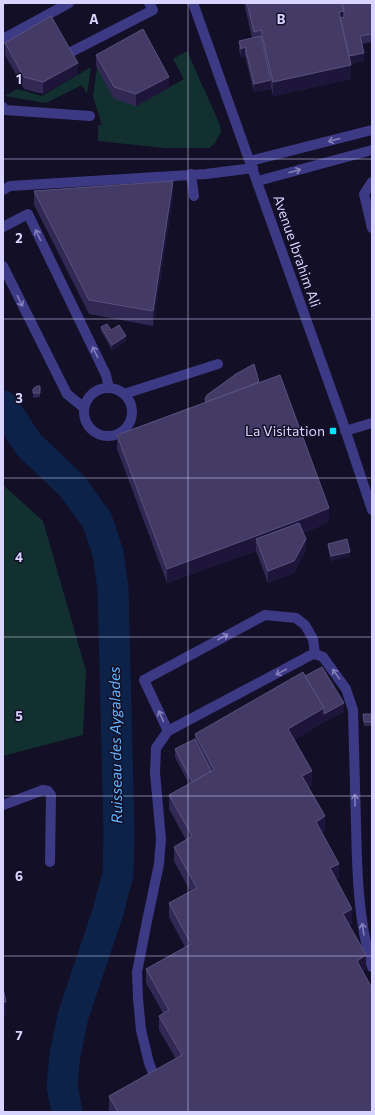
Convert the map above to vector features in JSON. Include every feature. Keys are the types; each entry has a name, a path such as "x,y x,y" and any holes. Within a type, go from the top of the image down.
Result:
{"street":[{"path":"3,39 69,3"},
{"path":"74,51 153,10 149,3"},
{"name":"Avenue Ibrahim Ali","path":"193,3 252,164 346,431 372,510"},
{"path":"3,107 4,110 90,116"},
{"path":"3,190 10,186 191,174 252,164 372,130"},
{"path":"258,181 372,150"},
{"path":"191,174 194,196"},
{"path":"372,182 364,194 372,228"},
{"path":"3,227 28,214 106,375 109,388"},
{"path":"3,266 67,394 84,407"},
{"path":"124,394 218,364"},
{"path":"102,388 117,390 124,394 130,401 132,418 123,432 115,436 102,436 91,431 83,416 84,407 90,395 102,388"},
{"path":"346,431 372,422"},
{"path":"168,731 144,680 265,615 296,618 305,625 314,639 315,654"},
{"path":"156,1080 149,1063 141,1030 137,972 159,864 161,839 155,773 156,748 168,731 315,654 323,657 346,689 353,710 357,873 365,946 372,967"},
{"path":"3,804 43,790 48,791 51,795 50,862"}],"green space":[{"path":"187,51 220,125 221,132 215,143 209,148 165,148 98,141 98,125 102,125 93,96 97,68 136,106 184,79 173,59"},
{"path":"91,67 87,94 82,85 46,103 5,96 18,89 42,96"},
{"path":"3,485 43,521 86,671 83,735 3,756"}],"building":[{"path":"247,3 342,3 344,11 339,12 351,65 273,82 261,30 254,32"},
{"path":"342,3 372,3 372,34 360,36 364,53 349,56 340,18 344,17"},
{"path":"51,16 78,63 43,82 24,77 5,43"},
{"path":"143,29 169,77 136,94 114,87 96,55"},
{"path":"261,36 271,80 254,84 245,47 241,49 239,41"},
{"path":"173,181 153,311 89,300 34,191"},
{"path":"107,324 111,330 119,325 126,336 112,345 101,327"},
{"path":"254,364 259,382 206,402 205,399 207,395 236,374"},
{"path":"280,375 329,508 167,569 117,435"},
{"path":"40,386 40,393 33,393 33,389"},
{"path":"299,523 306,539 294,561 268,571 256,539"},
{"path":"347,539 350,552 331,556 328,544"},
{"path":"322,667 344,703 324,714 324,708 305,676"},
{"path":"303,672 324,708 288,729 312,771 302,776 325,816 316,822 339,864 330,868 352,909 343,914 366,955 357,961 372,988 372,1112 118,1112 109,1096 182,1055 159,1016 169,1010 146,969 191,944 169,903 197,888 174,847 192,836 169,795 214,770 195,734"},
{"path":"363,714 372,714 372,722 364,722"},
{"path":"195,739 211,771 192,782 175,749"},
{"path":"3,988 6,1002 3,1002"}],"waterway":[{"name":"Ruisseau des Aygalades","path":"3,406 29,445 71,485 97,520 108,553 113,588 119,832 118,874 108,912 73,1016 65,1055 62,1086 67,1112"}],"place":[{"name":"La Visitation","path":"333,431"}]}
